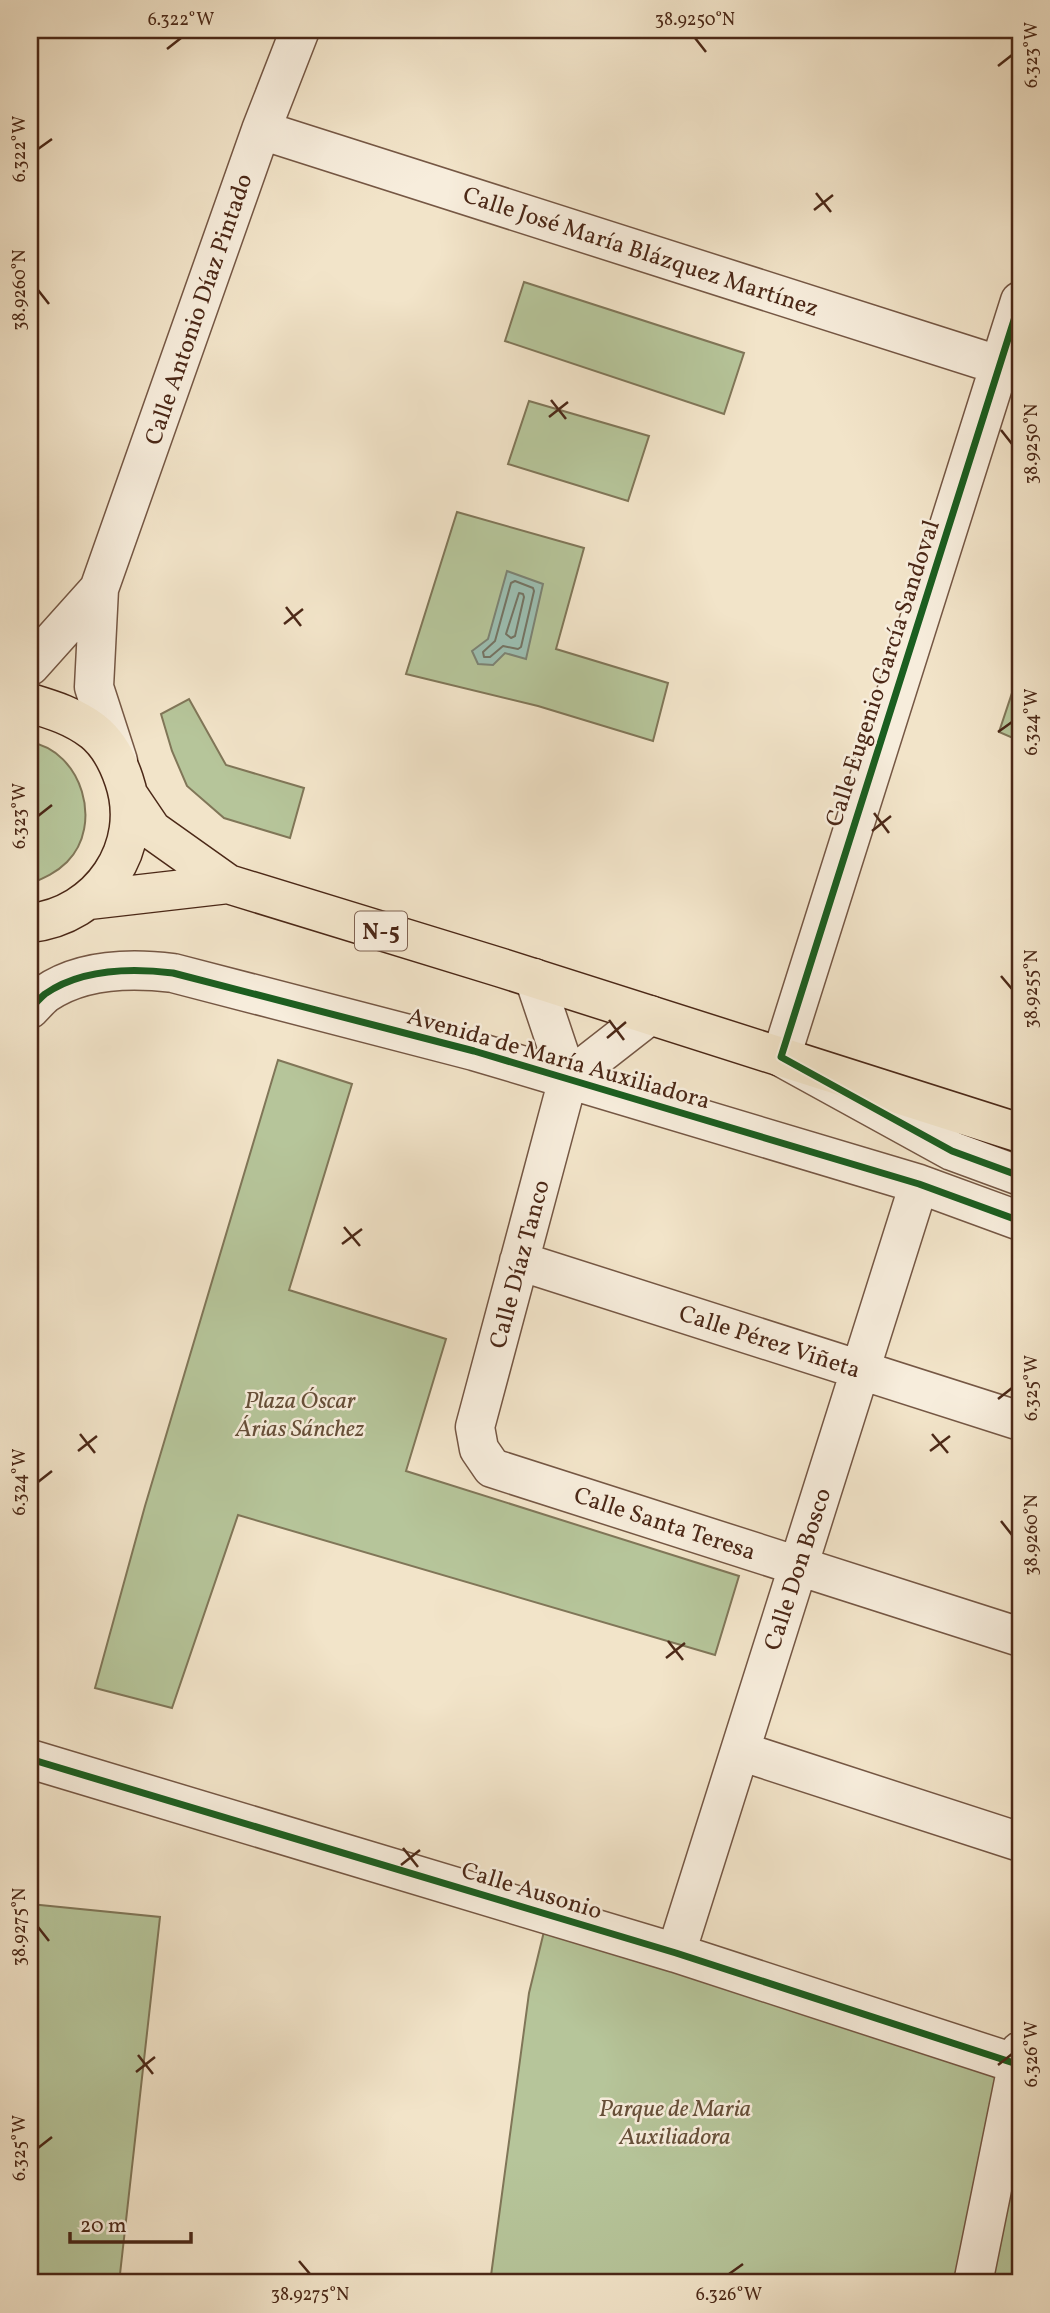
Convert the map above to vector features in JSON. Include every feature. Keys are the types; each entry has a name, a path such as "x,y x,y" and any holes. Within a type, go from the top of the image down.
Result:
{"highway":[{"name":"N-5","path":"30,704 64,712 95,732 152,830 228,884 534,978 1020,1133"},
{"name":"N-5","path":"34,926 67,914 89,900 109,879 124,854 130,825 124,778"},
{"name":"N-5","path":"89,900 228,884"}],"street":[{"name":"Calle Antonio Díaz Pintado","path":"124,778 94,688 100,589 261,130 300,30"},
{"name":"Calle José María Blázquez Martínez","path":"261,130 1010,368"},
{"name":"Calle Eugenio García Sandoval","path":"781,1057 1010,368 1020,301"},
{"name":"Calle Antonio Díaz Pintado","path":"30,666 100,589"},
{"name":"Avenida de María Auxiliadora","path":"30,1009 45,994 79,977 142,969 173,972 568,1079 919,1184 1020,1221"},
{"path":"534,978 568,1079 650,1016"},
{"path":"781,1057 952,1151 1020,1176"},
{"name":"Calle Díaz Tanco","path":"479,1449 475,1427 568,1079"},
{"path":"855,1081 1020,1112"},
{"name":"Calle Don Bosco","path":"676,1953 919,1184"},
{"name":"Calle Pérez Viñeta","path":"519,1261 1020,1421"},
{"name":"Calle Santa Teresa","path":"479,1449 492,1468 1020,1637"},
{"path":"740,1751 1020,1842"},
{"name":"Calle Ausonio","path":"30,1759 676,1953 1019,2060"},
{"path":"973,2283 1019,2060"}],"green space":[{"path":"524,282 744,353 724,414 505,341"},
{"path":"529,401 649,436 628,501 508,464"},
{"path":"457,512 584,548 556,649 668,683 653,741 538,706 406,674"},
{"path":"1020,669 1020,741 999,732"},
{"path":"189,699 226,765 304,788 290,838 224,818 187,786 172,751 161,714"},
{"path":"30,742 48,748 63,759 82,792 85,810 84,829 78,847 67,862 30,884"},
{"name":"Plaza Óscar Árias Sánchez","path":"278,1060 352,1084 289,1290 446,1339 406,1471 739,1576 715,1655 238,1515 172,1708 95,1688 145,1506"},
{"path":"30,1904 160,1917 119,2283 30,2283"},
{"name":"Parque de Maria Auxiliadora","path":"548,1915 1020,2065 1020,2283 490,2283 529,1993"}],"water":[{"path":"507,571 543,584 526,659 505,653 493,665 478,664 472,651 488,639"}],"cycle path":[{"path":"1020,301 781,1057 952,1151 1020,1176"},
{"path":"30,1009 45,994 74,979 107,972 173,973 474,1051 919,1184 1020,1221"},
{"path":"30,1759 676,1953 1020,2065"}]}
